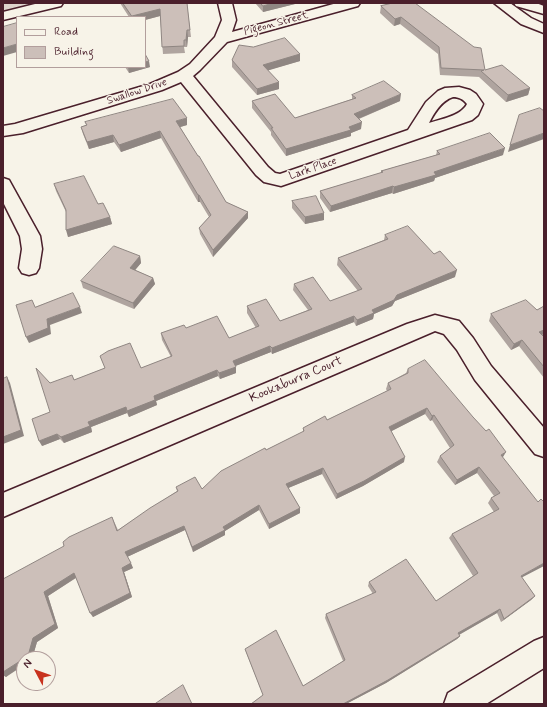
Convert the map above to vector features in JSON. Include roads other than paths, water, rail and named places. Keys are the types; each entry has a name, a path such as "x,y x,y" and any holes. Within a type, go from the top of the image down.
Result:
{"street":[{"path":"3,16 56,3"},
{"name":"Swallow Drive","path":"3,131 17,129 128,96 156,87 184,75 195,67 222,39 229,20 225,3"},
{"path":"501,3 526,21 544,29"},
{"path":"521,3 544,10"},
{"name":"Pigeon Street","path":"222,39 347,4"},
{"name":"Lark Place","path":"184,75 262,171 270,178 281,180 415,134"},
{"path":"3,184 30,236 32,248 29,268"},
{"name":"Kookaburra Court","path":"3,505 415,330 435,324 451,327 465,344 483,373 544,446"},
{"path":"459,704 544,651"}]}
